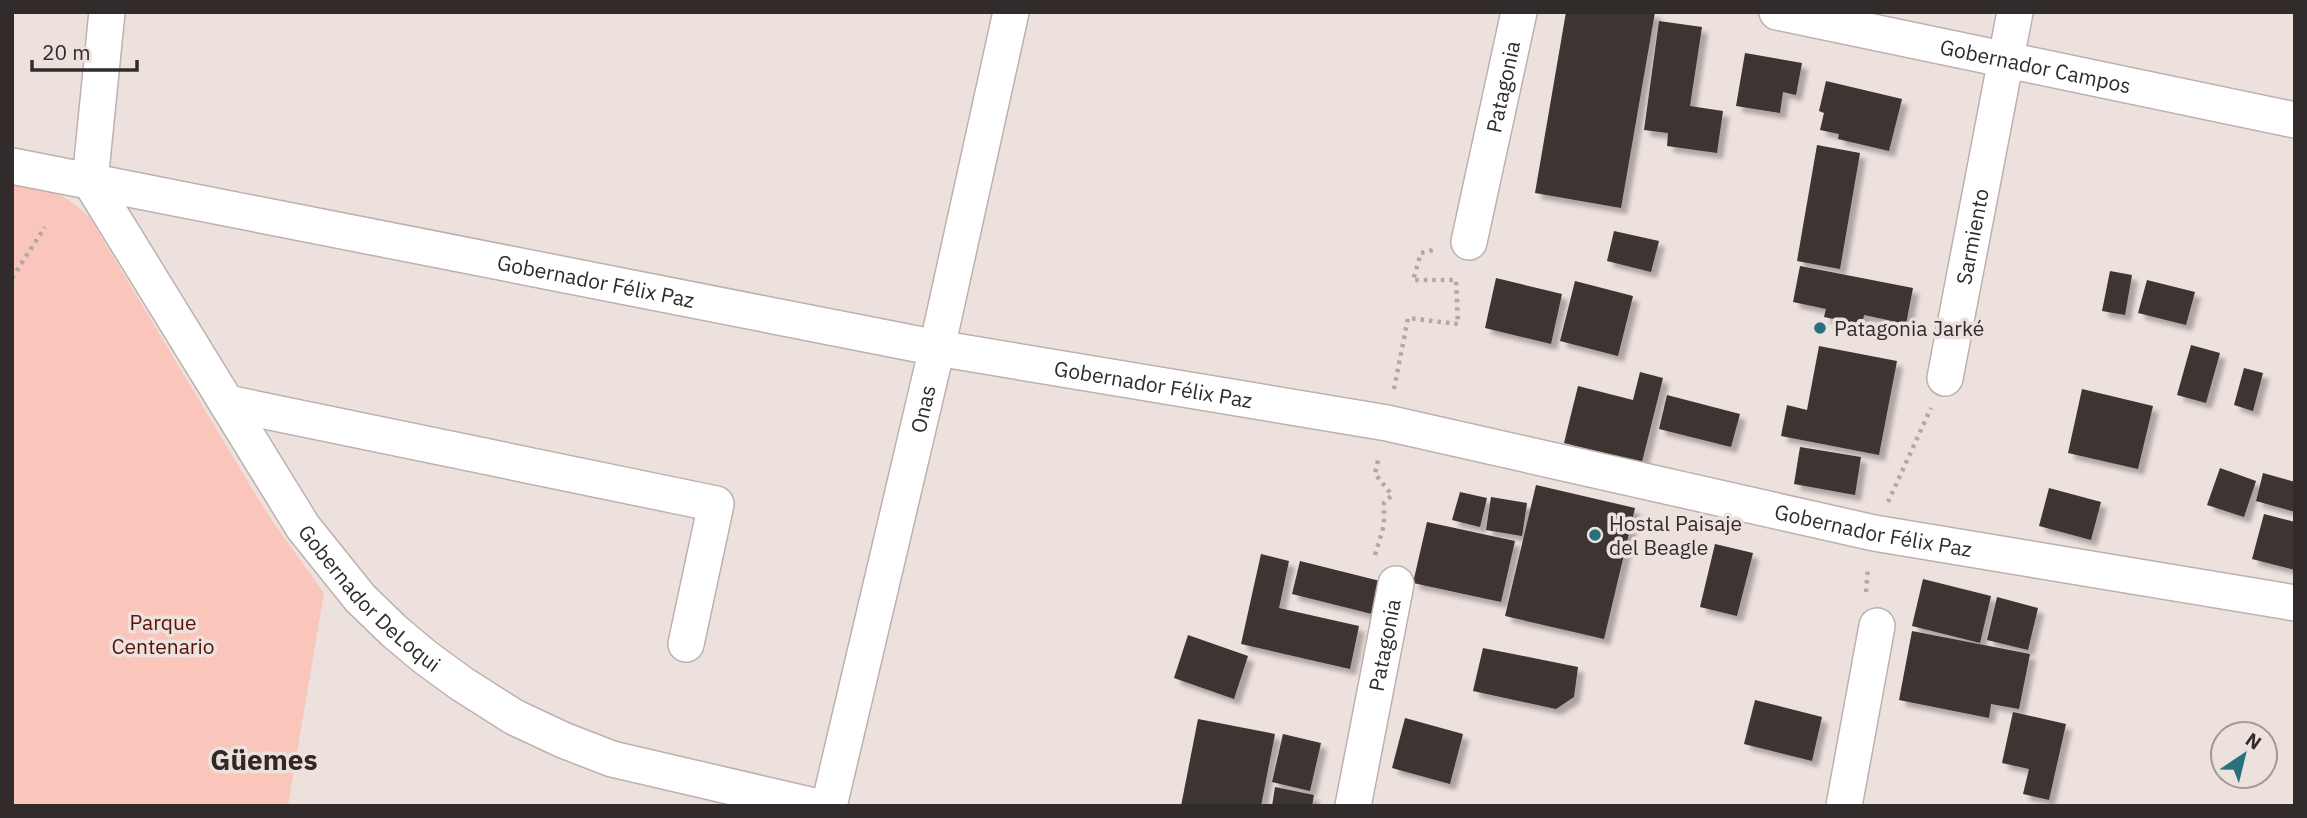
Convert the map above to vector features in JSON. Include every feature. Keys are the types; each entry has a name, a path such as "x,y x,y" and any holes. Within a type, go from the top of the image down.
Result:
{"street":[{"path":"90,181 107,12"},
{"name":"Onas","path":"829,806 937,348 1011,12"},
{"name":"Patagonia","path":"1469,242 1519,12"},
{"name":"Gobernador Campos","path":"1777,12 2295,120"},
{"name":"Sarmiento","path":"1945,378 2015,12"},
{"name":"Gobernador Félix Paz","path":"12,166 937,348 1387,423 1874,533 2295,603"},
{"name":"Gobernador DeLoqui","path":"90,181 303,527 360,598 425,657 514,716 562,740 612,759 814,806"},
{"path":"227,403 716,503 686,644"},
{"name":"Patagonia","path":"1353,806 1396,584"},
{"path":"1844,806 1877,625"}],"path":[{"path":"12,278 45,227"},
{"path":"1387,423 1408,318 1458,324 1456,280 1413,280 1421,253 1469,242"},
{"path":"1874,533 1945,378"},
{"name":"Patagonia","path":"1387,423 1375,474 1391,495 1384,503 1384,525 1370,565 1396,584"}],"green space":[{"name":"Parque Centenario","path":"12,179 54,192 73,203 90,218 251,487 324,593 288,806 12,806"}],"building":[{"path":"1566,12 1655,12 1621,208 1535,193"},
{"path":"1659,21 1702,27 1690,106 1723,111 1717,153 1667,146 1668,133 1644,130"},
{"path":"1745,53 1802,63 1796,95 1783,92 1780,113 1736,106"},
{"path":"1826,81 1902,99 1889,151 1838,139 1839,134 1820,130 1824,113 1819,111"},
{"path":"1817,145 1860,153 1840,269 1797,261"},
{"path":"1614,231 1659,241 1651,272 1607,261"},
{"path":"1800,266 1913,288 1906,324 1864,315 1862,325 1824,317 1826,309 1793,302"},
{"path":"2110,271 2132,275 2125,315 2102,311"},
{"path":"1496,278 1562,294 1551,344 1485,328"},
{"path":"2147,280 2195,292 2186,325 2138,313"},
{"path":"1575,281 1633,296 1618,356 1560,341"},
{"path":"2191,345 2220,353 2206,403 2177,395"},
{"path":"1819,346 1897,361 1879,455 1781,436 1787,405 1807,410"},
{"path":"2244,368 2263,373 2253,411 2234,405"},
{"path":"1640,372 1663,378 1642,462 1564,443 1578,386 1633,400"},
{"path":"2082,389 2153,406 2138,469 2068,453"},
{"path":"1667,395 1740,414 1731,447 1659,429"},
{"path":"1800,447 1861,457 1855,495 1794,484"},
{"path":"2220,468 2256,481 2244,517 2207,505"},
{"path":"2263,473 2295,482 2295,512 2256,501"},
{"path":"1536,485 1635,508 1604,639 1505,616"},
{"path":"2049,488 2101,502 2091,540 2039,526"},
{"path":"1460,492 1487,498 1480,527 1452,520"},
{"path":"1491,497 1527,503 1522,536 1486,530"},
{"path":"2264,514 2295,522 2295,570 2252,559"},
{"path":"1427,522 1515,541 1501,602 1413,583"},
{"path":"1715,544 1753,553 1737,616 1700,607"},
{"path":"1261,554 1289,561 1279,608 1359,626 1350,669 1241,644"},
{"path":"1300,561 1380,581 1372,614 1292,594"},
{"path":"1923,579 1991,596 1980,643 1912,626"},
{"path":"1997,597 2038,608 2028,650 1987,640"},
{"path":"1912,631 2030,654 2019,709 1991,704 1989,718 1899,700"},
{"path":"1188,635 1248,656 1234,699 1174,678"},
{"path":"1483,648 1578,667 1574,697 1556,709 1473,691"},
{"path":"1755,700 1822,717 1812,761 1744,744"},
{"path":"2013,712 2066,724 2049,800 2023,794 2029,769 2002,763"},
{"path":"1405,718 1463,734 1450,784 1392,768"},
{"path":"1198,719 1275,734 1261,806 1181,806"},
{"path":"1283,734 1321,743 1310,791 1272,782"},
{"path":"1275,787 1314,795 1312,806 1272,806"}],"place":[{"name":"Patagonia Jarké","path":"1820,328"},
{"name":"Hostal Paisaje del Beagle","path":"1595,535"}],"district":[{"name":"Güemes","path":"264,759"}]}
